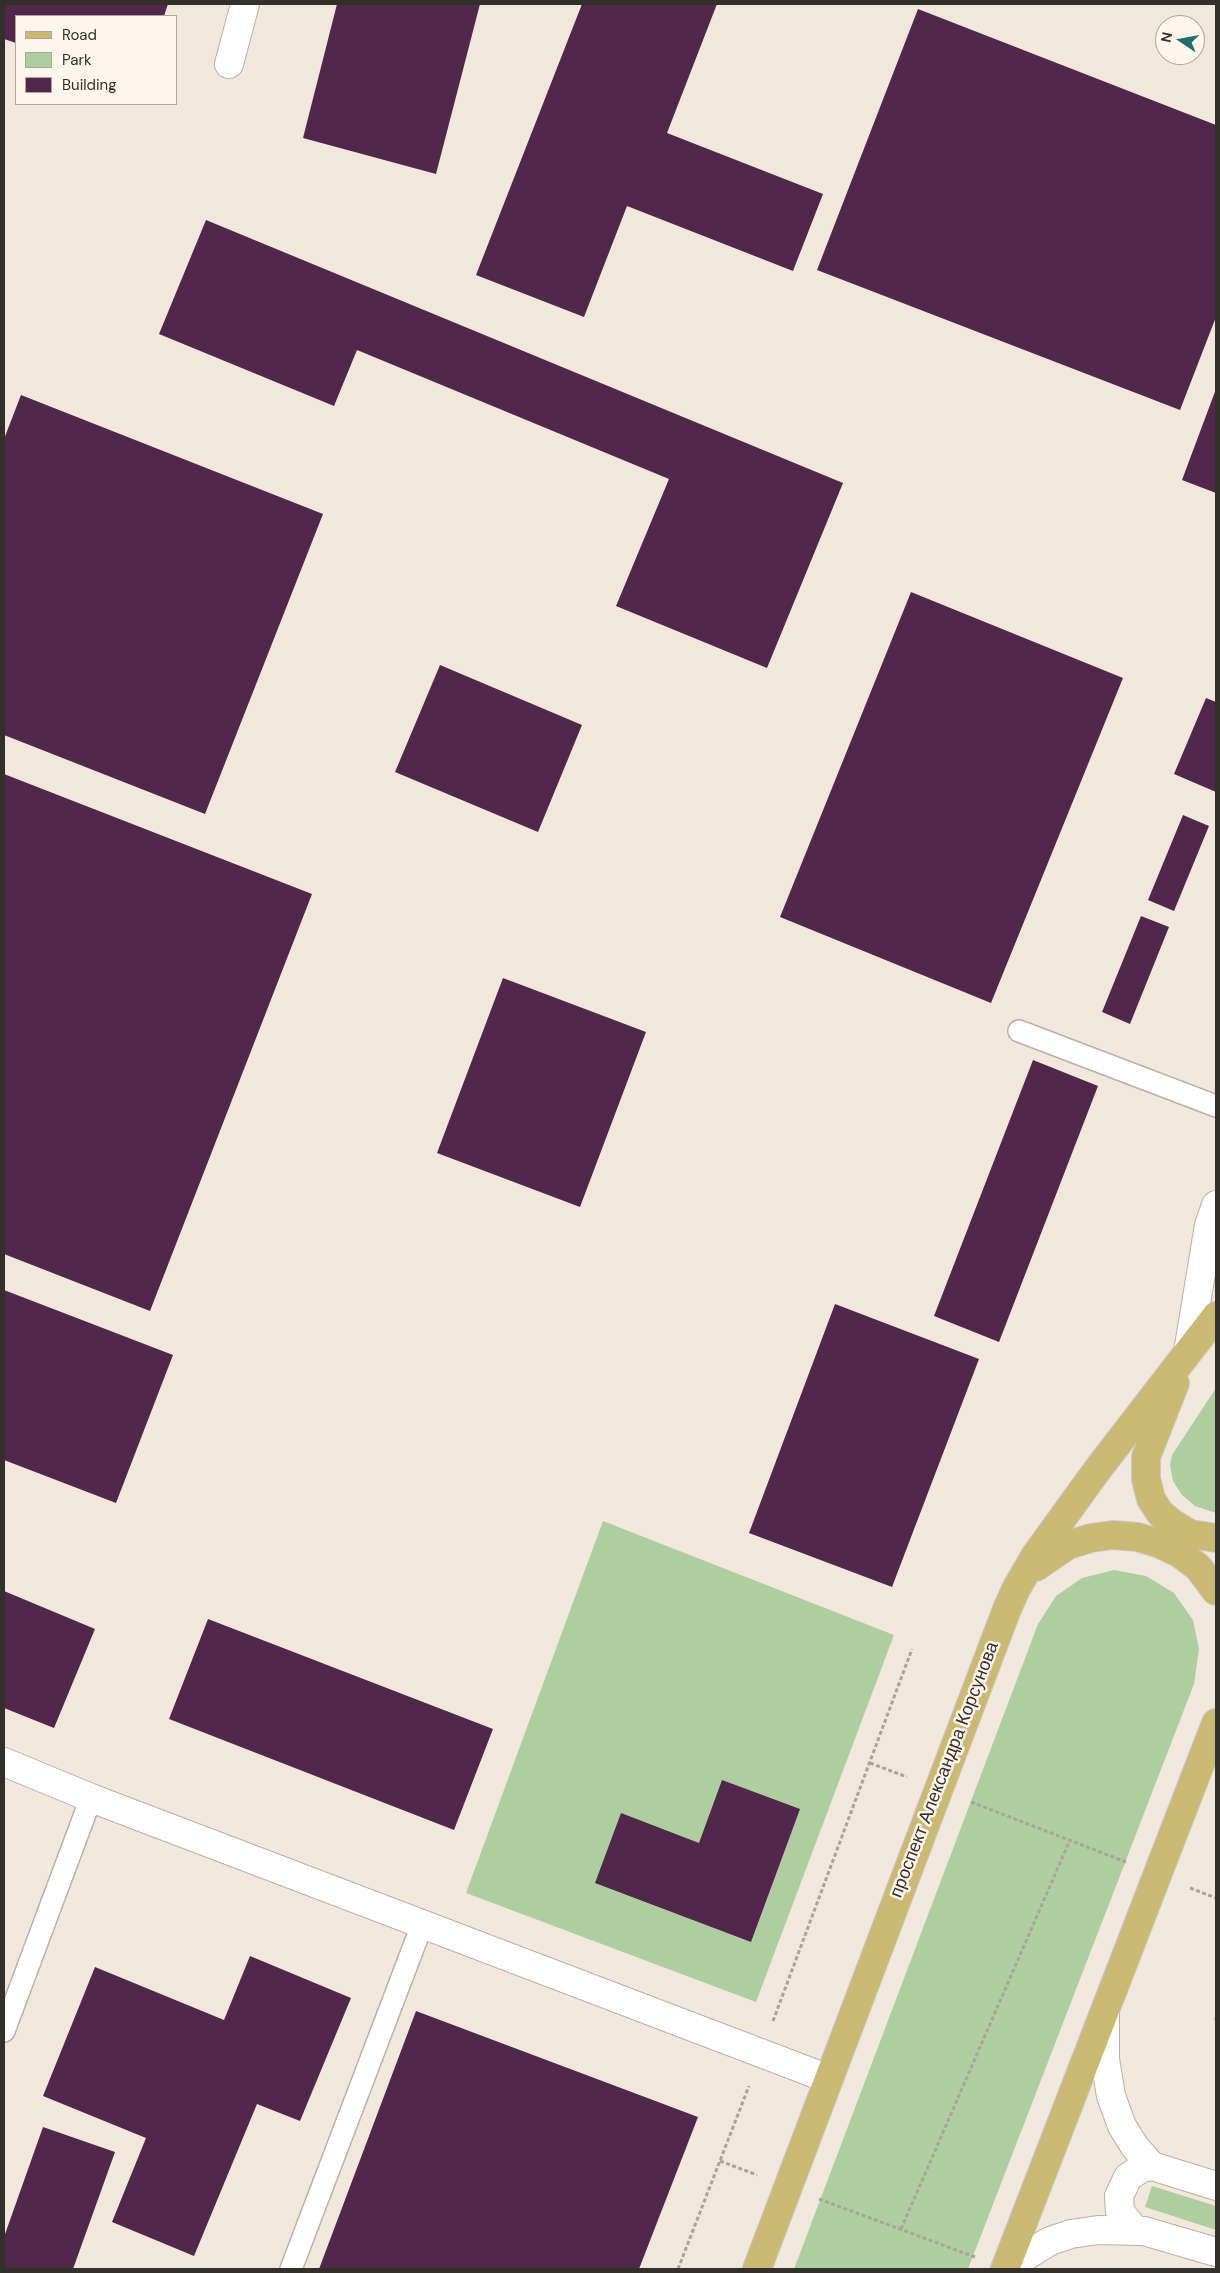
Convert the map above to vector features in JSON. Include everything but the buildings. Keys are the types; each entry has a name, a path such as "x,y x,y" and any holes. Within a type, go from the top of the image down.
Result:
{"main road":[{"name":"проспект Александра Корсунова","path":"757,2269 938,1789 1016,1589 1041,1548 1216,1316"},
{"path":"1188,1352 1146,1457 1146,1479 1151,1499 1160,1513 1190,1534 1216,1538"},
{"path":"1016,1589 1030,1572 1068,1545 1091,1538 1113,1535 1136,1537 1158,1542 1198,1568 1216,1591"},
{"path":"1005,2269 1216,1723"}],"street":[{"path":"229,64 245,4"},
{"path":"1188,1352 1209,1225 1216,1205"},
{"path":"4,1762 91,1798 828,2079"},
{"path":"1105,2011 1105,2059 1111,2096 1122,2126 1135,2147 1152,2166"},
{"path":"1134,2230 1120,2212 1119,2196 1128,2177 1142,2168 1152,2166 1216,2186"},
{"path":"1005,2269 1044,2244 1071,2234 1098,2230 1134,2230 1173,2238 1216,2252"}],"lane":[{"path":"1019,1031 1216,1106"},
{"path":"4,2031 91,1798"},
{"path":"290,2269 422,1925"}],"path":[{"path":"678,2269 761,2054 912,1649"},
{"path":"870,1763 1216,1898"},
{"path":"900,2229 1070,1840"},
{"path":"1216,2017 1216,2023"},
{"path":"720,2161 1005,2269"}],"green space":[{"path":"1216,1388 1216,1513 1195,1506 1182,1495 1173,1481 1170,1465 1172,1455"},
{"path":"603,1521 894,1635 756,2002 466,1893"},
{"path":"1114,1570 1146,1576 1174,1593 1193,1620 1199,1649 1194,1684 968,2269 794,2269 1038,1624 1056,1596 1082,1578"},
{"path":"1152,2186 1216,2206 1216,2230 1145,2207"}]}
